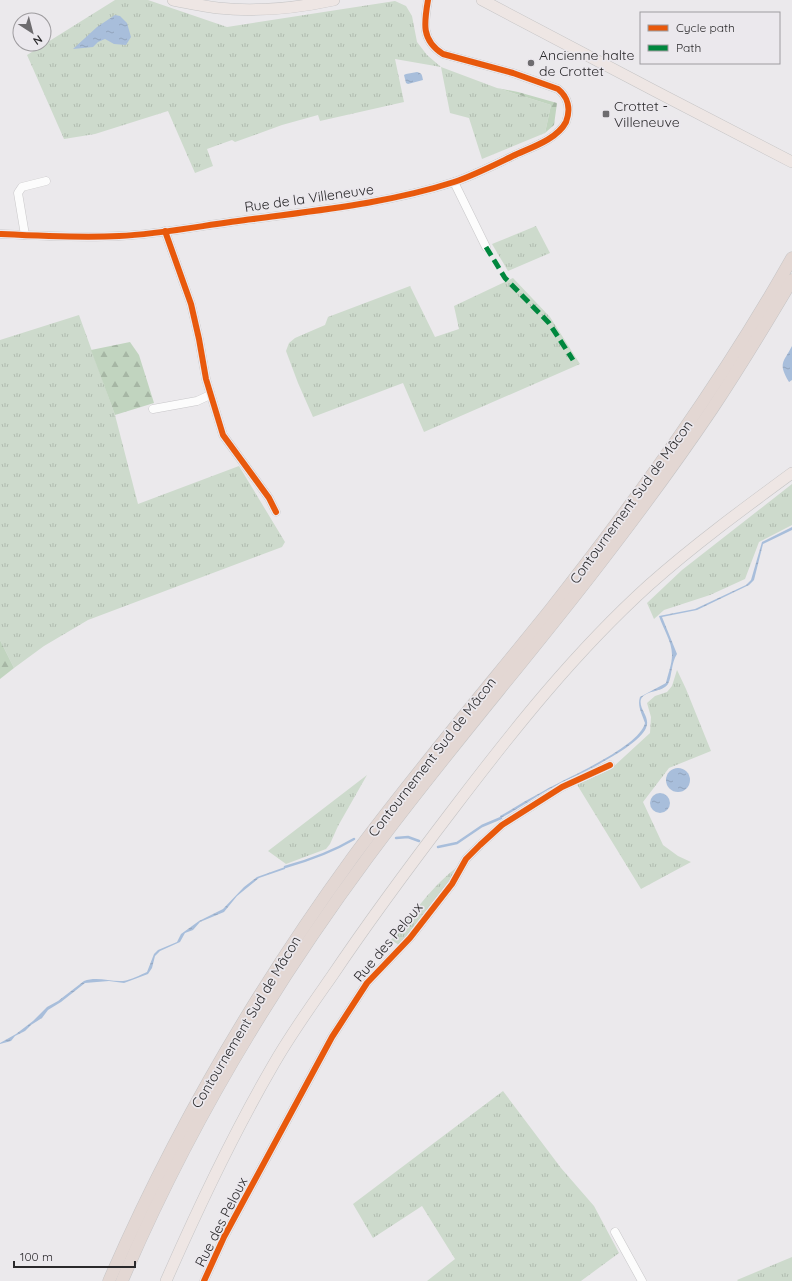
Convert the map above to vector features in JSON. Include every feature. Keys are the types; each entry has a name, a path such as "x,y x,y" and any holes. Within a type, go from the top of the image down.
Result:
{"highway":[{"name":"Contournement Sud de Mâcon","path":"109,1281 152,1189 198,1101 238,1031 300,934 354,856 588,561 653,474 724,370 792,258"},
{"name":"Contournement Sud de Mâcon","path":"122,1281 156,1207 187,1145 221,1083 265,1009 316,930 369,855 408,804 594,572 654,491 712,408 792,280"}],"main road":[{"path":"173,0 220,8 266,9 292,7 334,0"},
{"path":"482,0 792,162"},
{"path":"166,1281 191,1224 224,1156 272,1066 298,1025 364,929 405,872 506,740 588,645 648,586 696,545 792,473"}],"street":[{"name":"Rue de la Villeneuve","path":"0,234 68,237 121,236 310,212 383,200 454,182 550,138 564,125 567,118 569,105 567,98 558,88 513,73 443,54 434,48 427,38 425,20 428,0"},
{"path":"25,235 18,193 22,187 46,181"},
{"path":"454,182 486,247"},
{"path":"165,231 191,304 210,395 223,435 269,498 276,512"},
{"path":"153,409 197,401 210,395"},
{"name":"Rue des Peloux","path":"204,1281 224,1236 332,1037 367,983 410,938 452,884 466,859 502,825 562,787 610,765"},
{"path":"615,1232 642,1281"}],"green space":[{"path":"115,0 148,0 227,27 395,1 406,6 412,16 417,42 427,55 441,67 395,59 404,102 320,121 318,115 282,125 235,142 232,140 207,149 213,166 195,173 168,111 95,134 64,139 27,55 32,52 52,52 52,39"},
{"path":"441,67 497,88 551,105 545,133 482,159 469,118 450,113"},
{"path":"497,88 518,92 557,103 554,125 545,133 551,105"},
{"path":"536,226 550,253 508,271 492,244"},
{"path":"513,278 550,317 580,364 424,432 403,383 313,417 286,351 289,343 295,338 325,325 328,317 410,286 435,337 459,329 454,306"},
{"path":"79,315 115,415 138,504 239,466 285,542 282,547 88,620 44,646 14,668 0,640 0,340"},
{"path":"130,342 139,355 154,403 115,415 91,350"},
{"path":"792,484 792,525 759,542 745,579 710,595 664,610 654,619 647,603 682,570"},
{"path":"0,640 14,668 0,679"},
{"path":"677,670 711,751 669,768 643,802 663,845 678,856 691,862 641,889 576,783 612,768 650,733 651,717 647,703 655,696 667,692 672,686"},
{"path":"367,775 326,849 286,864 268,851"},
{"path":"459,866 431,907 399,945 391,940 440,882"},
{"path":"503,1091 561,1168 594,1206 619,1253 581,1281 427,1281 455,1259 422,1206 373,1238 353,1204"},
{"path":"792,1257 792,1281 737,1280"}],"water":[{"path":"115,15 120,16 127,23 131,37 126,45 114,44 105,39 98,42 93,47 73,49 97,27"},
{"path":"417,72 422,74 423,80 408,84 406,83 404,75"},
{"path":"792,346 792,380 789,382 784,371 783,363"},
{"path":"792,527 792,530 763,544 754,580 749,585 697,610 662,617 677,654 668,684 662,689 647,694 641,699 641,706 647,720 647,724 640,737 616,754 585,772 546,791 501,818 500,816 599,762 629,743 640,733 645,723 639,707 640,697 666,683 671,662 671,645 659,616 695,609 746,585 751,580 762,542"},
{"path":"678,768 686,772 690,780 686,788 678,792 670,788 666,780 670,772"},
{"path":"660,793 667,796 670,803 667,810 660,813 653,810 650,803 653,796"},
{"path":"285,867 285,869 259,878 237,896 224,912 200,922 193,930 185,933 180,942 160,951 155,956 152,968 148,974 124,983 109,981 85,983 61,1002 48,1010 42,1018 25,1031 15,1036 11,1041 0,1044 16,1034 33,1021 47,1007 58,1001 84,981 99,979 123,981 132,979 147,972 154,954 158,950 177,942 181,934 199,921 223,909 244,887 257,877"}],"waterway":[{"path":"438,847 457,843 482,826 501,818"},
{"path":"396,838 408,837 419,841"},
{"path":"285,867 321,855 354,839"}],"marked path":[{"path":"486,247 505,278 549,323 573,360"}],"cycle path":[{"path":"0,234 74,237 136,235 380,201 454,182 478,173 551,138 562,128 568,117 568,104 558,89 513,73 443,54 436,49 428,37 425,24 428,0"},
{"path":"165,231 191,304 206,379 223,435 269,498 276,512"},
{"path":"204,1281 224,1237 332,1037 367,983 410,938 452,884 466,859 502,825 562,787 610,765"}],"place":[{"name":"Ancienne halte de Crottet","path":"531,63"},
{"name":"Crottet - Villeneuve","path":"606,114"}]}
